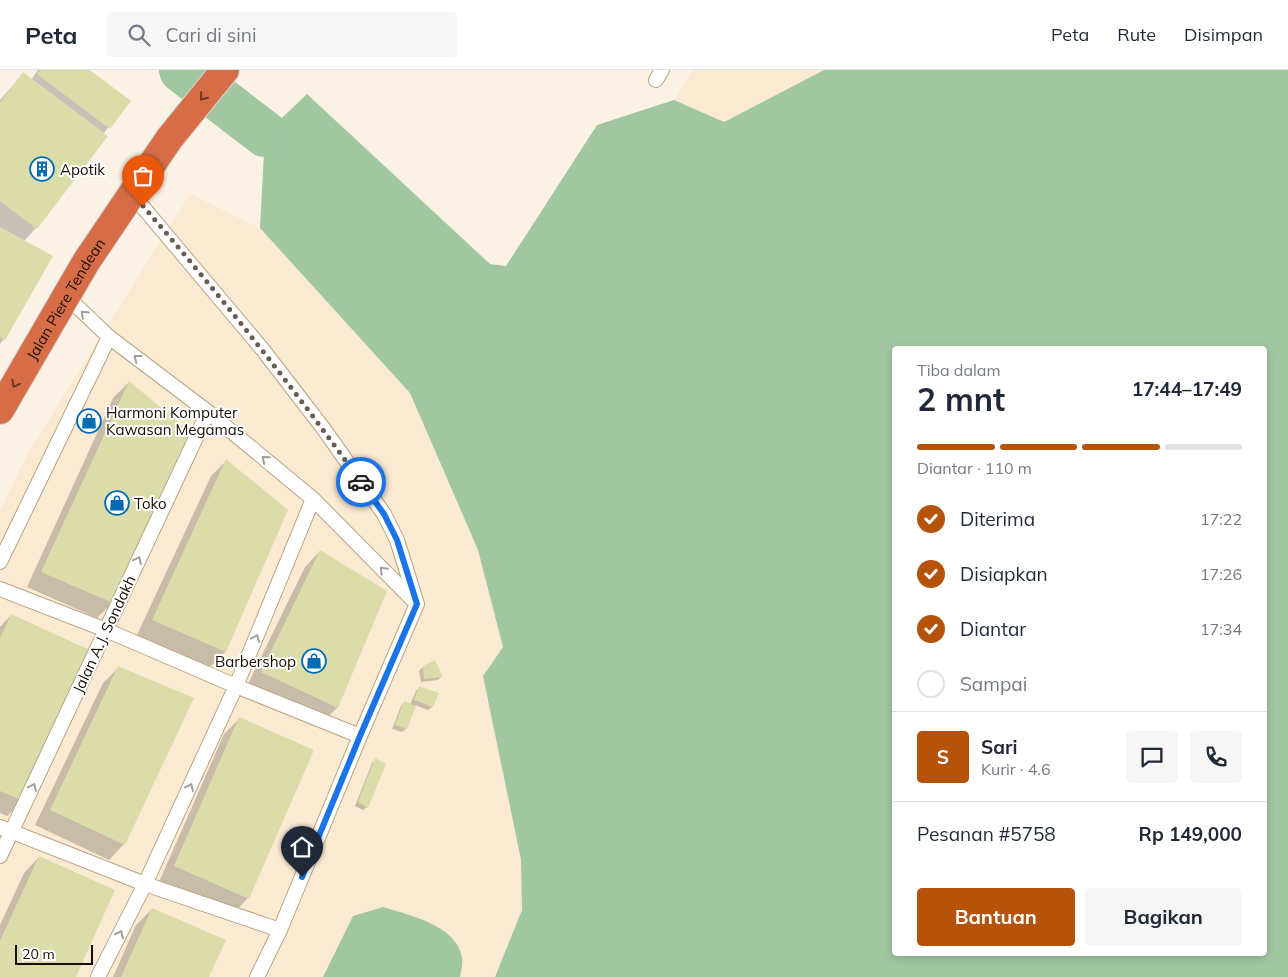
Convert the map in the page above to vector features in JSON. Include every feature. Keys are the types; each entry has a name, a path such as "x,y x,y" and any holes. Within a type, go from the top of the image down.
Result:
{"highway":[{"name":"Jalan Piere Tendean","path":"0,410 65,296 131,193 181,124 225,70"}],"lane":[{"path":"131,193 263,350 384,514 397,540 417,604 280,930 257,977"},
{"path":"65,296 106,335 208,412 313,499 417,604"},
{"path":"0,562 106,335"},
{"name":"Jalan A.J. Sondakh","path":"0,856 6,829 106,630 208,412"},
{"path":"98,977 145,884 236,686 313,499"},
{"path":"0,590 106,630 236,686 360,736"},
{"path":"6,829 145,884 280,930"}],"shaded area":[{"path":"693,70 824,70 723,122 674,100"},
{"path":"824,70 1288,70 1288,977 495,977 522,910 521,860 483,676 503,647 478,550 410,393 260,228 265,134 307,94 490,264 506,266 597,125 674,100 724,122"},
{"path":"190,194 260,228 410,393 478,550 503,647 483,676 521,860 522,910 495,977 460,977 462,958 353,916 323,977 0,977 0,511 29,451"},
{"path":"383,907 430,923 451,937 458,946 462,957 460,977 323,977 353,916"}],"building":[{"path":"40,70 90,70 131,101 110,129 37,74"},
{"name":"Apotik","path":"23,72 108,136 37,229 0,201 0,103"},
{"path":"0,227 53,256 5,340 0,337"},
{"name":"Toko","path":"129,381 194,435 113,603 41,572"},
{"name":"Toko","path":"226,459 288,510 226,652 152,620"},
{"path":"320,550 387,591 338,708 261,672"},
{"path":"11,614 92,651 23,801 0,791 0,638"},
{"path":"435,660 443,677 424,679 423,666"},
{"path":"118,666 194,698 125,845 50,810"},
{"path":"419,686 439,693 433,707 414,700"},
{"path":"404,701 416,706 407,729 395,725"},
{"path":"239,717 314,750 249,899 174,866"},
{"path":"375,758 386,764 368,808 358,802"},
{"path":"39,856 115,890 76,977 0,977 0,941"},
{"path":"152,908 226,940 209,977 121,977"}],"waterway":[{"path":"182,70 265,134"}],"way so far":[{"path":"143,206 263,350 361,482"}],"place":[{"name":"Apotik","path":"42,169"},
{"name":"Harmoni Komputer Kawasan Megamas","path":"89,421"},
{"name":"Toko","path":"117,503"},
{"name":"Barbershop","path":"314,661"}],"route":[{"path":"302,877 417,604 397,540 384,514 361,482"}]}
